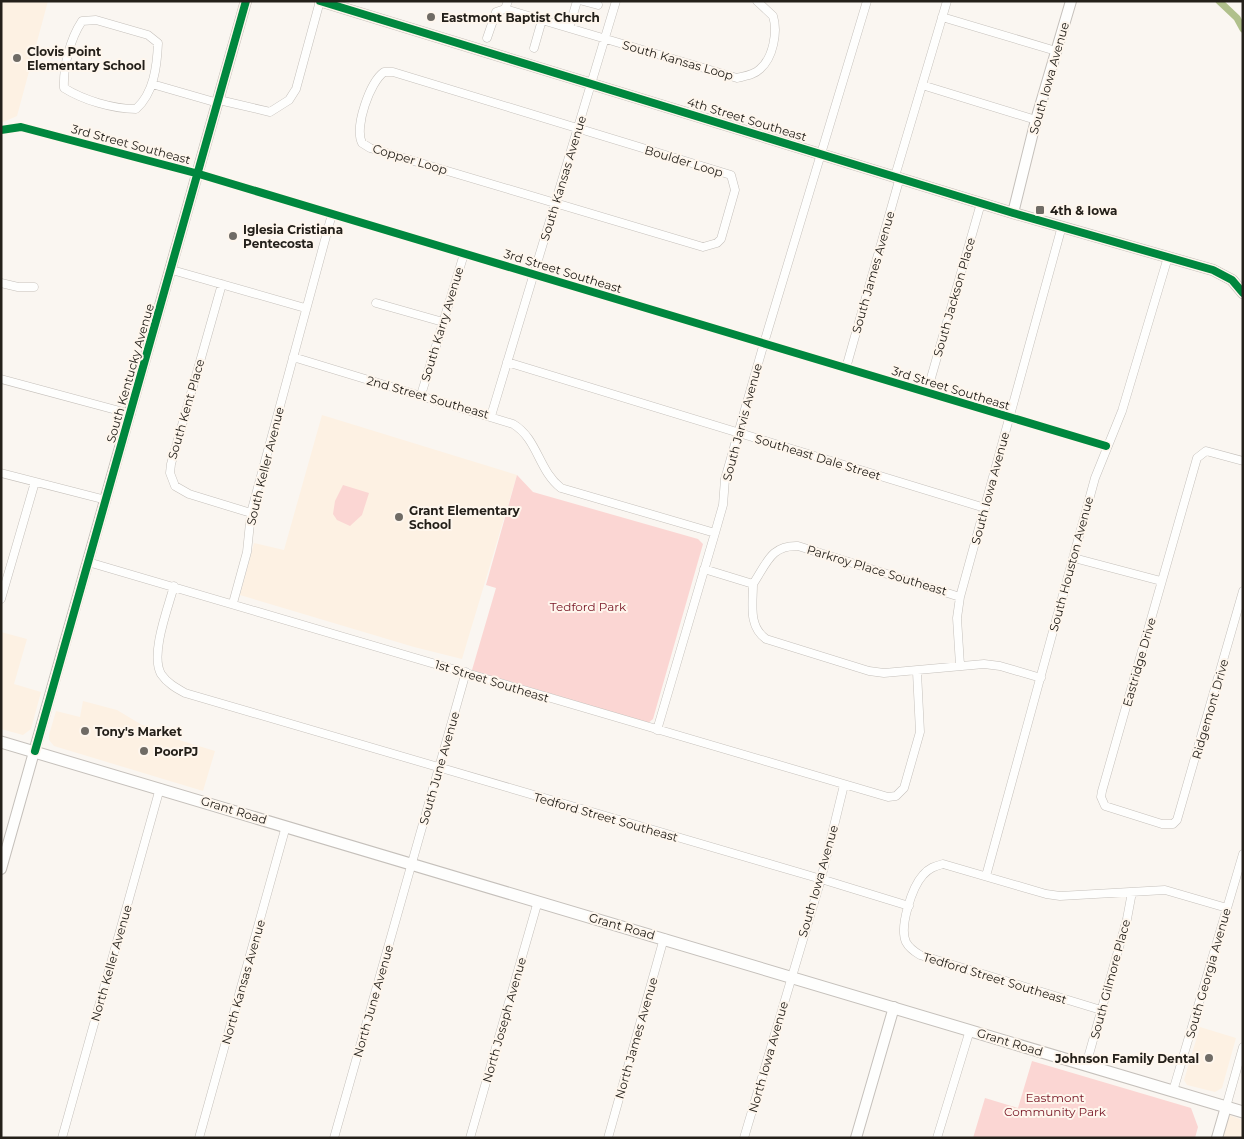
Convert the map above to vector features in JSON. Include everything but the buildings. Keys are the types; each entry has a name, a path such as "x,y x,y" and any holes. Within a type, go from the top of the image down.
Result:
{"main road":[{"name":"Grant Road","path":"1,742 1243,1112"}],"street":[{"name":"South Kentucky Avenue","path":"1,869 172,270 246,1"},
{"path":"152,84 218,102 270,112 289,100 296,89 320,1"},
{"name":"4th Street Southeast","path":"320,1 1014,213 1213,270 1232,280 1243,293"},
{"path":"569,28 577,1"},
{"path":"583,1 598,6"},
{"path":"591,83 616,1"},
{"name":"South Kansas Loop","path":"507,5 542,20 732,77 746,76 760,69 766,63 775,34 773,16 757,1"},
{"name":"South Jarvis Avenue","path":"657,730 715,533 738,432 867,1"},
{"name":"South James Avenue","path":"846,368 922,85 947,1"},
{"name":"South Iowa Avenue","path":"1014,213 1036,120 1071,1"},
{"path":"487,38 496,12 507,5"},
{"path":"942,17 1056,51"},
{"path":"96,20 148,35 158,43 152,84 146,100 136,110 115,107 74,95 64,88 63,77 75,32 82,22 96,20"},
{"path":"534,48 542,20"},
{"name":"Copper Loop","path":"556,202 370,148 362,143 358,131 373,83 384,72 393,72 578,129"},
{"name":"South Kansas Avenue","path":"491,416 532,274 556,202 591,83"},
{"path":"922,85 1036,120"},
{"name":"3rd Street Southeast","path":"1,130 11,126 21,127 199,174 1106,446"},
{"name":"Boulder Loop","path":"556,202 703,248 717,243 721,239 735,190 731,175 578,129"},
{"name":"South Jackson Place","path":"928,392 981,203"},
{"path":"293,357 332,214"},
{"name":"South Iowa Avenue","path":"960,665 957,618 960,596 1062,226"},
{"name":"South Karry Avenue","path":"421,395 464,254"},
{"name":"South Houston Avenue","path":"986,876 1095,478 1106,446 1122,410 1168,257"},
{"path":"172,270 305,308"},
{"path":"1,283 18,287 34,287"},
{"name":"South Kent Place","path":"222,284 170,473 175,486 189,494 251,513"},
{"path":"376,302 443,322"},
{"name":"South Keller Avenue","path":"233,603 247,552 251,513 293,357"},
{"name":"2nd Street Southeast","path":"293,357 491,416 522,430 532,443 546,473 561,488 715,533"},
{"name":"Southeast Dale Street","path":"507,362 985,508"},
{"path":"1,379 130,414"},
{"name":"Eastridge Drive","path":"1172,824 1162,824 1110,808 1105,806 1101,797 1197,458 1203,452 1213,451 1243,461"},
{"path":"1,473 106,500"},
{"path":"1,599 35,482"},
{"name":"Parkroy Place Southeast","path":"753,584 776,549 786,546 798,546 960,596"},
{"path":"1074,558 1161,581"},
{"name":"1st Street Southeast","path":"88,562 233,603 881,796 896,796 904,788 920,732 917,672"},
{"path":"704,569 753,584 753,625 757,633 766,639 884,673 917,672 960,665 1000,666 1040,678"},
{"name":"Tedford Street Southeast","path":"174,586 157,659 161,673 170,684 185,693 909,906 904,934 909,945 920,955 1101,1010"},
{"name":"Ridgemont Drive","path":"1172,824 1177,820 1180,813 1243,591"},
{"name":"South June Avenue","path":"412,864 466,672"},
{"name":"South Iowa Avenue","path":"791,977 821,879 844,785"},
{"name":"North Keller Avenue","path":"62,1138 160,788"},
{"name":"North Kansas Avenue","path":"199,1138 286,826"},
{"name":"South Georgia Avenue","path":"1173,1091 1243,854"},
{"name":"North June Avenue","path":"334,1138 412,864"},
{"path":"909,906 921,877 933,866 943,864 1046,894 1060,896 1165,890 1227,908"},
{"name":"South Gilmore Place","path":"1086,1065 1127,919 1132,892"},
{"name":"North Joseph Avenue","path":"470,1138 538,901"},
{"name":"North James Avenue","path":"608,1138 664,938"},
{"name":"North Iowa Avenue","path":"744,1138 791,977"},
{"path":"856,1138 894,1007"},
{"path":"937,1138 970,1030"},
{"path":"1217,1138 1243,1047"}],"shaded area":[{"name":"Clovis Point Elementary School","path":"1,1 48,1 17,116 1,123"},
{"name":"Grant Elementary School","path":"322,415 517,475 462,659 414,647 240,595 254,543 284,550"},
{"path":"1,632 27,639 14,684 41,692 31,729 23,735 1,729"},
{"path":"83,701 117,710 142,725 166,732 166,736 215,751 203,791 54,746 49,740 49,735 56,711 80,717"},
{"path":"1200,1027 1236,1038 1222,1088 1215,1092 1187,1085 1184,1080"},
{"path":"1229,1115 1243,1120 1243,1138 1221,1138"}],"green space":[{"name":"Tedford Park","path":"517,475 533,492 698,539 703,544 653,719 648,723 472,670 496,588 486,585"},
{"path":"343,485 369,493 362,515 350,526 337,520 333,514 335,501"},
{"name":"Eastmont Community Park","path":"1032,1061 1191,1108 1198,1127 1195,1138 973,1138 985,1098 1018,1108"}],"waterway":[{"path":"1219,1 1237,18 1243,29"}],"cycle path":[{"path":"35,751 246,1"},
{"path":"320,1 1013,213 1213,270 1232,280 1243,293"},
{"path":"1,130 21,127 199,174 1106,446"}],"place":[{"name":"Eastmont Baptist Church","path":"431,17"},
{"name":"Clovis Point Elementary School","path":"17,58"},
{"name":"4th & Iowa","path":"1040,210"},
{"name":"Iglesia Cristiana Pentecosta","path":"233,236"},
{"name":"Grant Elementary School","path":"399,517"},
{"name":"Tony's Market","path":"85,731"},
{"name":"PoorPJ","path":"144,751"},
{"name":"Johnson Family Dental","path":"1209,1058"}]}
